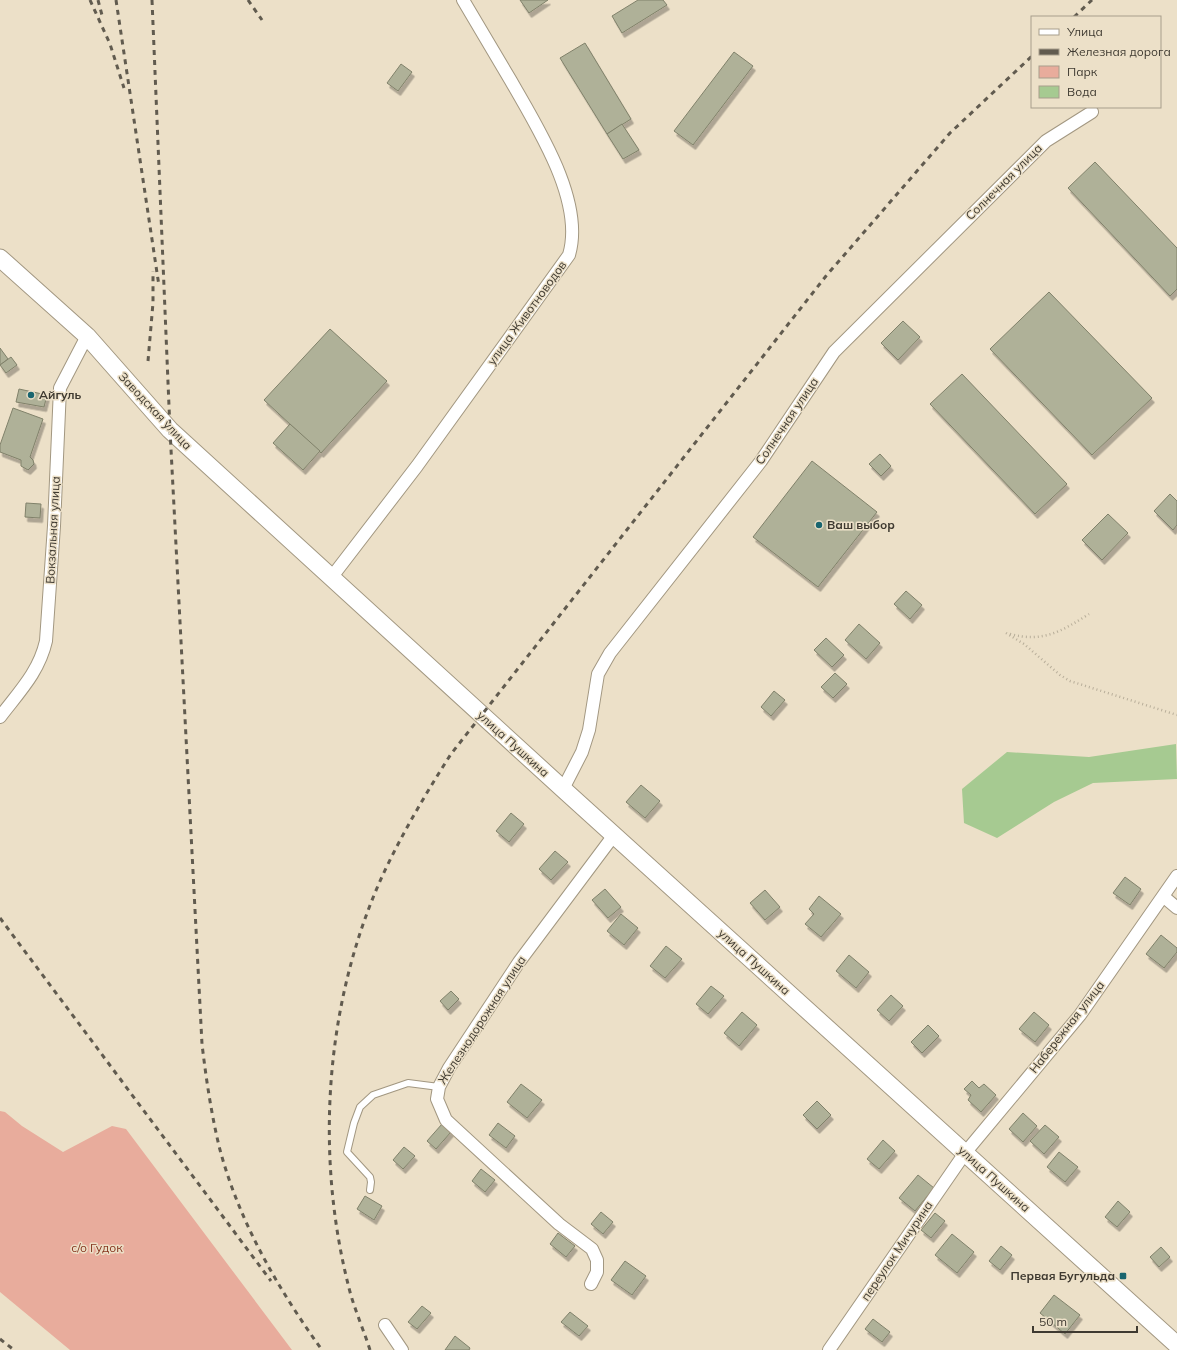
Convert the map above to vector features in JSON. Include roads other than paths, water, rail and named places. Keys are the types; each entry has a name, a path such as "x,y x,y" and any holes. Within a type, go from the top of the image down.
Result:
{"main road":[{"name":"Заводская улица","path":"0,258 87,336 170,430 330,578"},
{"name":"улица Пушкина","path":"330,578 1177,1345"}],"street":[{"name":"улица Животноводов","path":"330,578 426,453 568,255 571,245 571,218 564,186 543,137 463,0"},
{"name":"Солнечная улица","path":"563,789 582,752 589,730 598,674 610,653 761,462 834,352 1046,141 1092,112"},
{"name":"Вокзальная улица","path":"0,717 37,668 46,642 54,526 60,388 87,336"},
{"name":"Железнодорожная улица","path":"591,1284 597,1272 597,1260 592,1249 559,1224 446,1120 437,1099 438,1087 449,1068 519,962 614,835"},
{"name":"Набережная улица","path":"965,1153 1080,1015 1164,898 1177,876"},
{"path":"1164,898 1177,908"},
{"name":"переулок Мичурина","path":"829,1350 965,1153"},
{"path":"385,1325 402,1350"}],"lane":[{"path":"370,1190 370,1177 347,1152 354,1123 360,1107 373,1095 408,1083 438,1087"}],"water":[{"path":"1176,744 1177,779 1093,783 1054,802 997,838 964,823 962,789 1007,752 1089,757"}],"railway":[{"path":"90,0 110,44 124,88"},
{"path":"98,0 103,19"},
{"path":"116,0 159,286"},
{"path":"152,0 170,430 202,1044 211,1108 219,1146 237,1201 248,1227 275,1278 322,1350"},
{"path":"248,0 262,20"},
{"path":"1075,16 1092,0"},
{"path":"370,1350 350,1292 337,1232 331,1179 329,1125 332,1072 339,1018 350,966 366,915 394,851 451,754 826,276 950,133 1031,57"},
{"path":"148,361 153,303 153,271"},
{"path":"0,918 271,1281"},
{"path":"0,1339 14,1350"}],"place":[{"name":"Айгуль","path":"31,395"},
{"name":"Ваш выбор","path":"819,525"},
{"name":"Первая Бугульда","path":"1123,1276"}],"park label":[{"name":"с/о Гудок","path":"97,1248"}]}
